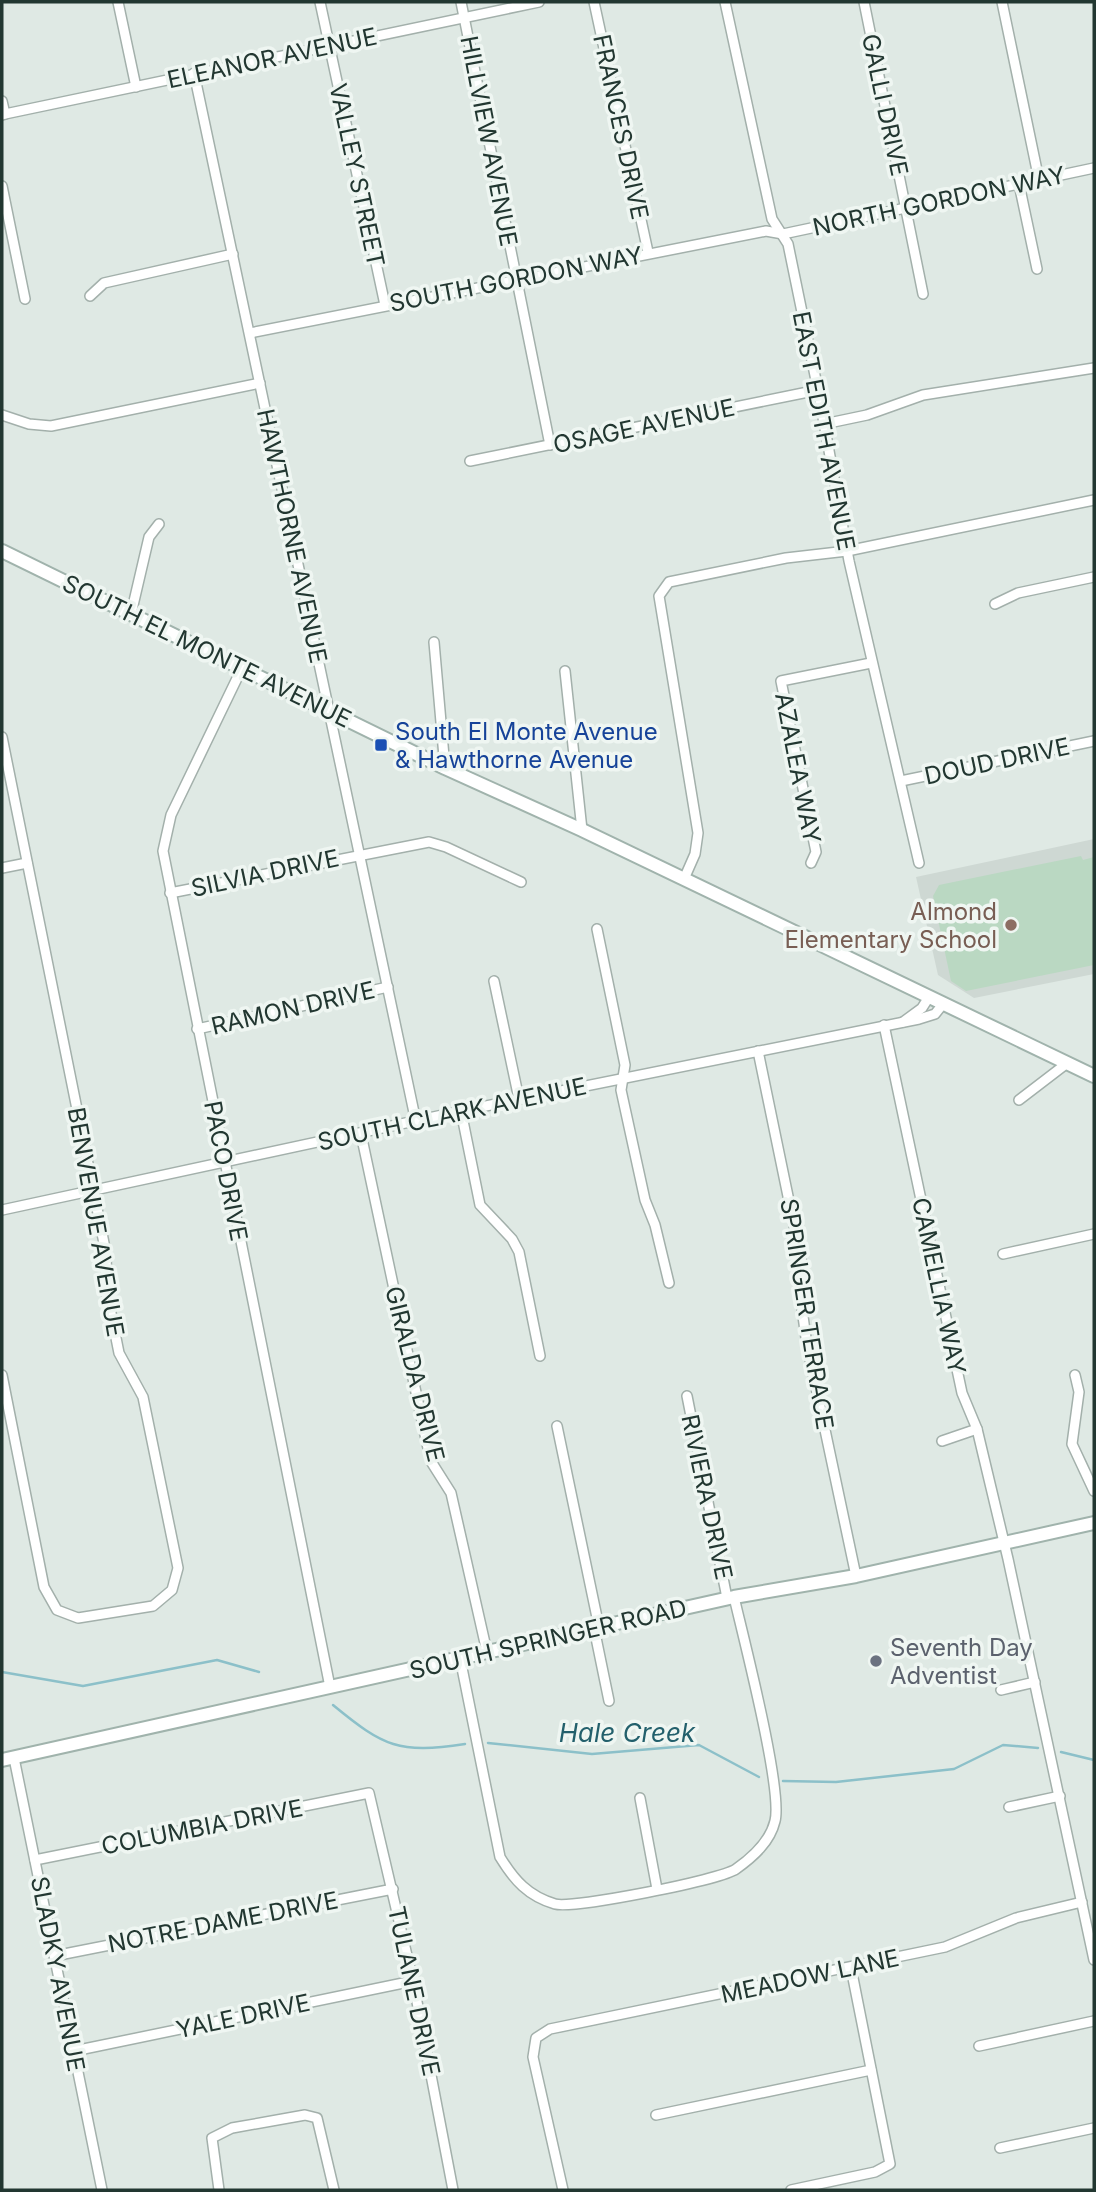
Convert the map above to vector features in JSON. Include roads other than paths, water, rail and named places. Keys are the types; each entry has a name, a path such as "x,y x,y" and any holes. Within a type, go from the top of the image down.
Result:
{"main road":[{"name":"SOUTH EL MONTE AVENUE","path":"2,551 445,768 582,830 1094,1076"},
{"name":"SOUTH SPRINGER ROAD","path":"8,1759 596,1627 730,1598 856,1576 1094,1523"}],"street":[{"path":"118,2 136,87"},
{"path":"320,2 329,45"},
{"name":"HILLVIEW AVENUE","path":"461,2 550,445"},
{"name":"ELEANOR AVENUE","path":"3,114 539,2"},
{"name":"FRANCES DRIVE","path":"594,2 648,252"},
{"name":"EAST EDITH AVENUE","path":"725,2 772,219 783,234 818,390 870,663 919,863"},
{"name":"GALLI DRIVE","path":"864,2 923,294"},
{"path":"1002,2 1039,180"},
{"name":"VALLEY STREET","path":"329,45 385,305"},
{"name":"HAWTHORNE AVENUE","path":"194,73 416,1122"},
{"path":"2,101 3,114"},
{"name":"NORTH GORDON WAY","path":"783,234 1094,168"},
{"path":"1019,184 1037,269"},
{"path":"2,186 25,299"},
{"name":"SOUTH GORDON WAY","path":"250,333 648,252 766,231 783,234"},
{"path":"90,296 104,283 233,254"},
{"path":"824,424 867,415 923,395 1094,368"},
{"path":"2,415 29,424 51,426 260,383"},
{"name":"OSAGE AVENUE","path":"470,461 818,390"},
{"path":"684,879 695,854 698,832 659,596 669,582 786,558 847,551 1094,500"},
{"path":"131,614 149,537 159,524"},
{"path":"995,604 1017,593 1094,577"},
{"path":"434,642 445,768"},
{"name":"AZALEA WAY","path":"811,863 816,852 781,681 870,663"},
{"name":"PACO DRIVE","path":"242,668 166,831 163,851 330,1687"},
{"path":"565,671 582,830"},
{"name":"BENVENUE AVENUE","path":"2,737 106,1253 107,1293 118,1353 143,1397 178,1568 172,1590 153,1605 78,1618 57,1610 44,1587 2,1375"},
{"name":"DOUD DRIVE","path":"901,781 1094,741"},
{"name":"SILVIA DRIVE","path":"170,893 429,842 446,847 521,882"},
{"path":"2,868 27,863"},
{"path":"597,929 625,1065 621,1090 645,1200 669,1283"},
{"path":"494,981 519,1099"},
{"name":"RAMON DRIVE","path":"197,1029 388,987"},
{"path":"903,1022 922,1008 929,997"},
{"name":"SOUTH CLARK AVENUE","path":"2,1210 461,1111 903,1022 935,1014 943,1004"},
{"name":"CAMELLIA WAY","path":"884,1026 962,1393 977,1429 1004,1543 1094,1960"},
{"name":"SPRINGER TERRACE","path":"758,1051 802,1264 802,1309 807,1345 856,1576"},
{"path":"1019,1100 1066,1064"},
{"path":"461,1111 480,1205 512,1238 519,1252 540,1356"},
{"name":"GIRALDA DRIVE","path":"361,1134 427,1444 432,1463 452,1493 486,1652"},
{"path":"1003,1254 1094,1234"},
{"path":"1075,1375 1079,1392 1072,1444 1094,1491"},
{"name":"RIVIERA DRIVE","path":"460,1658 500,1857 515,1882 535,1897 558,1905 657,1889 734,1871 762,1847 776,1820 772,1775 730,1598 687,1396"},
{"path":"556,1426 609,1701"},
{"path":"942,1441 977,1429"},
{"path":"1001,1689 1035,1682"},
{"name":"SLADKY AVENUE","path":"8,1759 35,1860 102,2190"},
{"name":"COLUMBIA DRIVE","path":"35,1860 369,1793"},
{"name":"TULANE DRIVE","path":"369,1793 413,1981 453,2190"},
{"path":"1009,1807 1060,1796"},
{"path":"640,1798 657,1889"},
{"name":"NOTRE DAME DRIVE","path":"54,1956 393,1889"},
{"name":"MEADOW LANE","path":"562,2190 533,2057 536,2038 550,2029 945,1947 1016,1918 1082,1902"},
{"path":"790,2190 875,2172 890,2164 851,1968"},
{"name":"YALE DRIVE","path":"74,2051 413,1981"},
{"path":"979,2046 1094,2021"},
{"path":"656,2115 871,2070"},
{"path":"219,2190 211,2149 212,2138 232,2128 306,2115 317,2118 334,2190"},
{"path":"1000,2148 1094,2128"}],"waterway":[{"name":"Hale Creek","path":"2,1672 83,1686 217,1660 259,1672"},
{"name":"Hale Creek","path":"333,1705 366,1730 393,1744 424,1748 465,1744"},
{"name":"Hale Creek","path":"488,1743 592,1754 699,1745 759,1777"},
{"name":"Hale Creek","path":"783,1781 836,1782 954,1769 1003,1745 1038,1748"},
{"name":"Hale Creek","path":"1061,1752 1094,1760"}],"place":[{"name":"South El Monte Avenue & Hawthorne Avenue","path":"381,745"},
{"name":"Almond Elementary School","path":"1011,925"},
{"name":"Seventh Day Adventist","path":"876,1661"}]}
